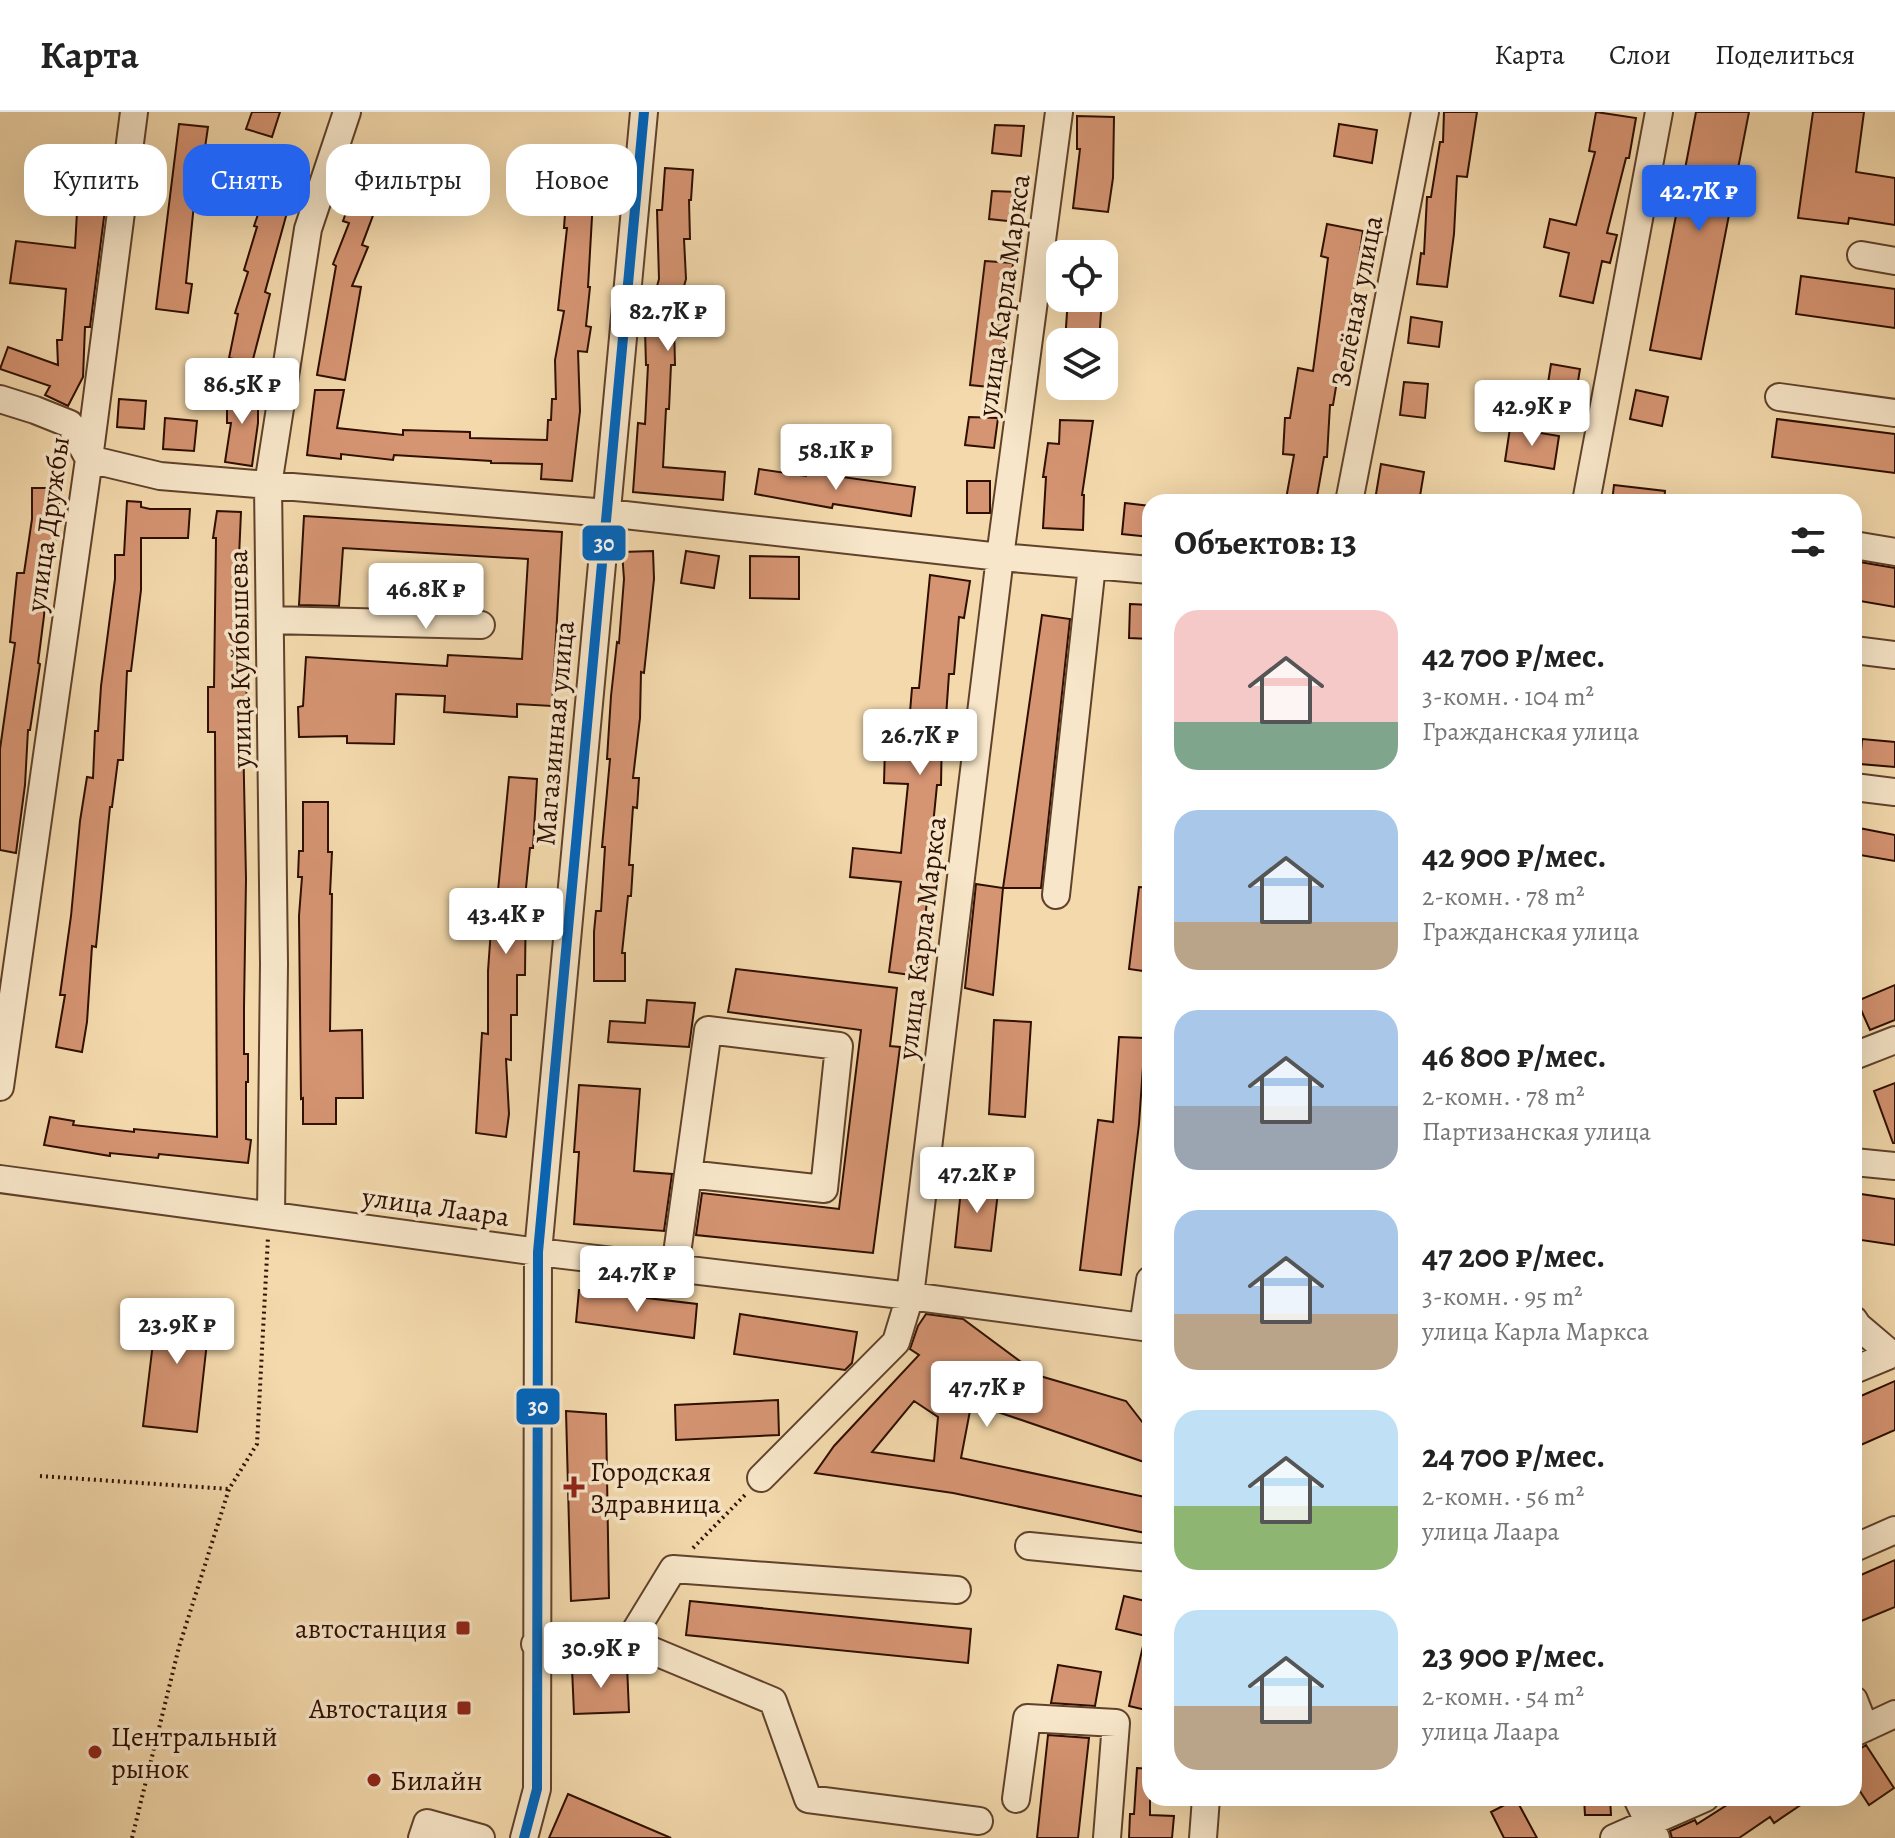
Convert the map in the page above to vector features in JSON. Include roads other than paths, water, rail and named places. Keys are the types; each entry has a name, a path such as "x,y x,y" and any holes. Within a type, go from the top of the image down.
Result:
{"street":[{"name":"улица Дружбы","path":"0,1087 89,459 134,112"},
{"name":"улица Куйбышева","path":"271,1215 274,964 268,485 308,229 347,112"},
{"name":"Магазинная улица","path":"524,1838 537,1789 538,1252 644,112"},
{"name":"улица Карла Маркса","path":"761,1478 896,1342 910,1296 1000,557 1059,112"},
{"name":"Зелёная улица","path":"1351,494 1425,112"},
{"path":"1587,494 1659,112"},
{"path":"1861,255 1895,261"},
{"path":"1779,397 1895,413"},
{"path":"0,399 70,424 89,459 160,476 607,513 1000,557 1142,569"},
{"path":"1862,546 1895,552"},
{"path":"1056,895 1092,565"},
{"path":"270,620 481,625"},
{"path":"1862,651 1895,655"},
{"path":"1862,788 1895,792"},
{"path":"675,1268 688,1174 708,1030 839,1046 824,1189 688,1174"},
{"path":"1862,1053 1895,1040"},
{"path":"1862,1163 1895,1166"},
{"name":"улица Лаара","path":"0,1179 538,1252 910,1296 1142,1327"},
{"path":"1862,1329 1893,1353 1862,1367"},
{"path":"1862,1544 1895,1530"},
{"path":"1029,1546 1142,1557"},
{"path":"629,1641 673,1569 957,1590"},
{"path":"535,1644 629,1641 773,1701 808,1799 979,1821"},
{"path":"1862,1729 1895,1714"},
{"path":"1016,1799 1027,1718 1116,1723 1107,1838"},
{"path":"1203,1838 1205,1806"},
{"path":"1641,1806 1652,1830"},
{"path":"1614,1838 1652,1830 1692,1806"},
{"path":"422,1838 427,1823 481,1838"}],"place":[{"name":"Городская Здравница","path":"574,1487"},
{"name":"автостанция","path":"463,1628"},
{"name":"Автостация","path":"464,1708"},
{"name":"Центральный рынок","path":"95,1752"},
{"name":"Билайн","path":"374,1780"}]}
